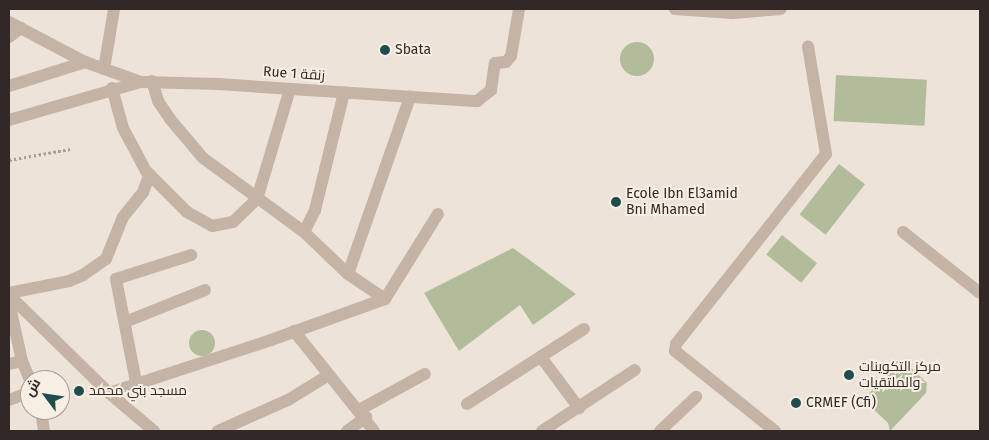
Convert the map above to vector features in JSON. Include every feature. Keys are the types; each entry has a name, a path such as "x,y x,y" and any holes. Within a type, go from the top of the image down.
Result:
{"street":[{"path":"104,69 114,9"},
{"name":"Rue 1 زنقة","path":"9,22 85,62 146,82 290,89 470,102 483,99 491,90 495,63 506,62 511,56 518,9"},
{"path":"675,9 748,11 781,9"},
{"path":"9,37 21,28"},
{"path":"775,431 675,351 676,344 826,154 808,46"},
{"path":"9,86 85,62"},
{"path":"9,120 112,88 146,82 170,120 203,158 304,232 348,274 385,299"},
{"path":"112,88 127,136 150,174 187,212 212,226 233,222 257,199 290,89"},
{"path":"304,232 315,210 344,93"},
{"path":"348,274 410,97"},
{"path":"9,294 69,281 83,275 106,259 123,217 143,192 150,174"},
{"path":"108,393 385,299 438,214"},
{"path":"903,232 980,293"},
{"path":"136,382 116,280 191,254"},
{"path":"125,322 205,290"},
{"path":"9,294 108,393 154,431"},
{"path":"9,302 22,361 26,370"},
{"path":"467,404 584,329"},
{"path":"294,331 374,431"},
{"path":"541,357 579,408"},
{"path":"9,364 22,361"},
{"path":"542,431 634,370"},
{"path":"346,431 362,414 425,374"},
{"path":"218,431 288,400 329,375"},
{"path":"660,431 696,397"}],"path":[{"path":"9,160 70,149"}],"green space":[{"path":"637,42 649,47 654,59 649,71 637,76 625,71 620,59 625,47"},
{"path":"836,75 927,80 924,126 834,121"},
{"path":"839,164 865,184 826,235 800,214"},
{"path":"782,235 817,263 801,283 766,254"},
{"path":"513,248 576,294 533,325 520,305 459,351 424,293"},
{"path":"202,330 211,334 215,343 211,352 202,356 193,352 189,343 193,334"},
{"path":"896,361 904,361 927,383 926,393 890,431 888,423 871,407 859,406"}],"place":[{"name":"Sbata","path":"385,50"},
{"name":"Ecole Ibn El3amid Bni Mhamed","path":"616,202"},
{"name":"مركز التكوينات والملتقيات","path":"849,375"},
{"name":"مسجد بني محمد","path":"79,391"},
{"name":"CRMEF (Cfi)","path":"796,403"}]}
